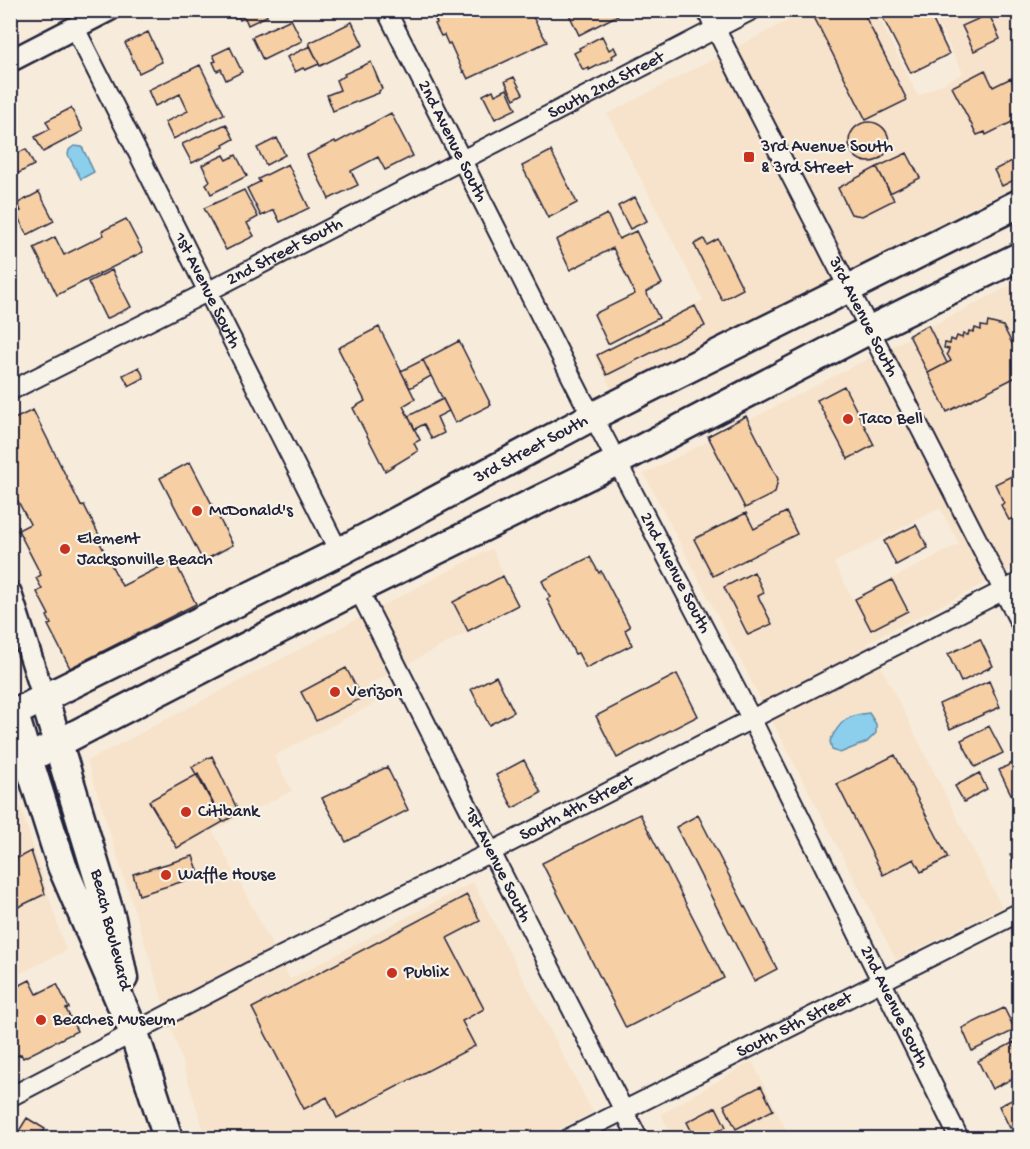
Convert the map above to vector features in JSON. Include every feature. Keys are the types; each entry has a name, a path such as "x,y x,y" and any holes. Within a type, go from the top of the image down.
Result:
{"highway":[{"name":"Beach Boulevard","path":"58,744 111,919 134,1034"},
{"name":"Beach Boulevard","path":"19,764 134,1034"},
{"path":"134,1034 168,1138"}],"main road":[{"name":"3rd Street South","path":"12,710 44,698 339,552 593,416 1020,203"},
{"path":"19,764 358,589 616,462 869,330 1020,256"},
{"name":"Beach Boulevard","path":"44,698 58,744"},
{"name":"Beach Boulevard","path":"12,710 19,764"}],"street":[{"path":"10,61 109,10"},
{"name":"2nd Avenue South","path":"386,10 583,400 752,720 959,1138"},
{"name":"3rd Avenue South","path":"706,10 1020,623"},
{"name":"South 2nd Street","path":"461,161 752,10"},
{"name":"1st Avenue South","path":"75,28 339,552"},
{"name":"2nd Street South","path":"10,391 461,161"},
{"name":"South 4th Street","path":"10,1097 257,968 752,720 1020,582"},
{"name":"1st Avenue South","path":"358,589 490,852 638,1138"},
{"name":"Beach Boulevard","path":"10,592 44,698"},
{"name":"South 5th Street","path":"569,1138 1020,912"}],"shaded area":[{"path":"806,11 876,11 918,96 963,73 931,11 1019,11 1019,184 612,391 594,355 703,300 607,114"},
{"path":"1019,281 1019,566 867,643 883,670 1002,907 896,960 644,474","holes":["940,508 959,544 853,599 834,563"]},
{"path":"492,548 517,606 368,685 377,702 274,756 292,791 213,831 290,979 473,882 593,1112 541,1138 206,1138 87,761"},
{"path":"15,789 66,951 17,975 10,955 10,792"},
{"path":"752,1061 790,1138 673,1138 661,1114"}],"water":[{"path":"74,146 82,147 94,172 81,179 68,155 69,150"},
{"path":"869,713 876,724 876,733 867,742 840,753 832,750 830,741 837,728 845,720 855,715"}],"building":[{"path":"230,10 264,10 267,16 248,25 245,18 240,20 238,16 234,18"},
{"path":"433,10 531,10 547,42 468,79 450,43 448,44 444,35 441,36 435,24 437,23 432,13"},
{"path":"567,10 628,10 579,35"},
{"path":"822,10 862,10 907,100 866,120 813,15"},
{"path":"879,10 928,10 949,54 911,73"},
{"path":"989,14 1000,39 974,51 962,26"},
{"path":"291,19 302,41 263,60 252,37"},
{"path":"352,22 363,45 320,66 309,43"},
{"path":"148,32 162,62 139,73 125,43"},
{"path":"602,36 609,50 614,47 617,53 612,56 613,58 589,70 589,68 583,70 574,53"},
{"path":"310,46 319,64 295,72 287,57"},
{"path":"230,47 242,72 226,80 221,69 217,71 213,55"},
{"path":"371,62 382,89 379,93 333,111 327,95 340,90 336,80"},
{"path":"200,65 224,114 173,139 165,122 188,111 180,94 155,106 148,90"},
{"path":"985,70 993,87 1011,78 1020,94 1020,118 986,135 985,132 977,135 952,87"},
{"path":"514,77 523,94 514,99 505,81"},
{"path":"507,89 516,109 495,119 483,95 493,90 495,95"},
{"path":"71,108 83,131 43,152 35,137 50,129 46,121"},
{"path":"391,113 413,156 385,170 378,157 351,171 358,185 329,199 307,155 335,141 336,143"},
{"path":"869,122 883,128 889,142 883,156 869,162 855,156 849,142 855,128"},
{"path":"226,124 234,139 223,145 224,147 192,163 182,144"},
{"path":"277,138 285,155 266,165 257,148"},
{"path":"26,149 34,165 17,174 10,157"},
{"path":"551,151 577,203 548,218 522,166"},
{"path":"907,153 920,178 890,193 877,167"},
{"path":"224,155 227,160 236,155 247,176 211,194 206,184 210,181 202,165"},
{"path":"1020,157 1020,177 1002,186 994,170"},
{"path":"288,164 309,208 280,222 274,210 261,216 247,188 260,182 258,179"},
{"path":"877,167 894,200 862,216 851,214 838,188"},
{"path":"244,190 258,217 247,223 254,236 226,250 204,208"},
{"path":"39,192 54,221 27,235 16,213 21,211 18,203"},
{"path":"635,197 647,221 630,229 618,206"},
{"path":"607,214 619,239 636,231 662,284 646,292 659,318 608,344 594,314 635,294 613,248 570,270 556,240"},
{"path":"126,219 143,252 57,295 34,248 55,237 64,255 104,235 102,231"},
{"path":"704,239 707,245 718,239 743,289 722,300 694,244"},
{"path":"112,270 131,307 106,319 88,282"},
{"path":"695,306 705,326 607,375 597,355"},
{"path":"988,322 1003,326 1020,359 1020,375 947,412 928,373 951,361 947,354 949,349 944,348 945,343 950,344 951,339 955,341 957,336 962,338 963,334 968,335 969,331 974,332 975,328 981,330 981,326 987,327"},
{"path":"928,325 947,363 928,373 909,335"},
{"path":"379,327 415,399 403,406 420,440 414,443 418,451 385,471 353,408 365,401 338,348"},
{"path":"459,341 491,405 455,423 423,360"},
{"path":"423,360 431,376 410,388 401,371"},
{"path":"139,367 144,378 129,386 123,375"},
{"path":"844,386 874,445 848,459 817,400"},
{"path":"443,399 449,411 437,417 444,433 432,439 424,424 415,429 408,416"},
{"name":"Element Jacksonville Beach","path":"33,410 81,506 84,505 99,535 97,537 122,586 174,560 196,604 70,668 48,625 51,624 47,616 49,615 37,592 42,589 36,578 41,575 18,530 30,524 10,486 10,421"},
{"path":"746,416 778,479 775,493 745,508 708,436"},
{"name":"McDonald's","path":"190,462 233,545 203,561 160,478"},
{"path":"1020,472 1020,515 1009,520 1001,505 1004,503 995,484"},
{"path":"786,512 797,534 713,576 694,539 746,513 754,529"},
{"path":"916,525 928,548 896,565 884,541"},
{"path":"590,557 599,573 601,571 630,627 625,630 632,645 586,668 578,653 575,654 547,599 550,597 542,581"},
{"path":"754,572 764,593 758,596 772,624 748,635 724,587"},
{"path":"503,576 518,605 468,631 453,602"},
{"path":"892,580 908,611 871,630 855,599"},
{"path":"980,639 993,666 961,682 948,654"},
{"path":"346,668 362,698 316,721 301,692"},
{"path":"677,674 698,716 617,758 596,716"},
{"path":"496,676 514,712 489,725 471,689"},
{"path":"989,681 1000,707 950,729 939,704"},
{"path":"989,726 1003,753 975,767 961,740"},
{"path":"895,755 948,858 921,872 914,859 883,875 837,784"},
{"path":"212,756 239,813 223,822 192,767"},
{"path":"1020,759 1020,792 1012,796 999,770"},
{"path":"524,760 541,793 513,808 496,775"},
{"path":"387,767 408,810 346,842 322,798"},
{"path":"979,773 987,789 964,802 955,786"},
{"name":"Citibank","path":"198,774 223,822 177,848 149,801"},
{"path":"640,814 724,978 626,1028 542,863"},
{"path":"698,815 777,969 754,981 676,827"},
{"path":"1020,850 1020,874 1010,855"},
{"path":"31,851 45,894 10,911 10,862"},
{"name":"Waffle House","path":"193,856 200,876 139,895 133,874"},
{"name":"Publix","path":"467,895 480,921 447,938 484,1009 462,1021 475,1046 337,1118 327,1097 304,1109 252,1008"},
{"name":"Beaches Museum","path":"30,980 37,994 57,984 77,1031 23,1058 21,1054 10,1059 10,990"},
{"path":"1004,1008 1015,1030 972,1051 962,1028"},
{"path":"1014,1042 1020,1054 1020,1075 992,1089 978,1061"},
{"path":"761,1086 773,1110 736,1129 724,1105"},
{"path":"1020,1096 1020,1123 1010,1128 999,1106"},
{"path":"716,1107 726,1127 704,1138 695,1138 687,1122"},
{"path":"27,1118 45,1129 40,1138 24,1138 17,1134"}],"place":[{"name":"3rd Avenue South & 3rd Street","path":"749,157"},
{"name":"Taco Bell","path":"848,419"},
{"name":"McDonald's","path":"197,511"},
{"name":"Element Jacksonville Beach","path":"65,549"},
{"name":"Verizon","path":"335,692"},
{"name":"Citibank","path":"186,812"},
{"name":"Waffle House","path":"166,875"},
{"name":"Publix","path":"392,973"},
{"name":"Beaches Museum","path":"41,1020"}]}
